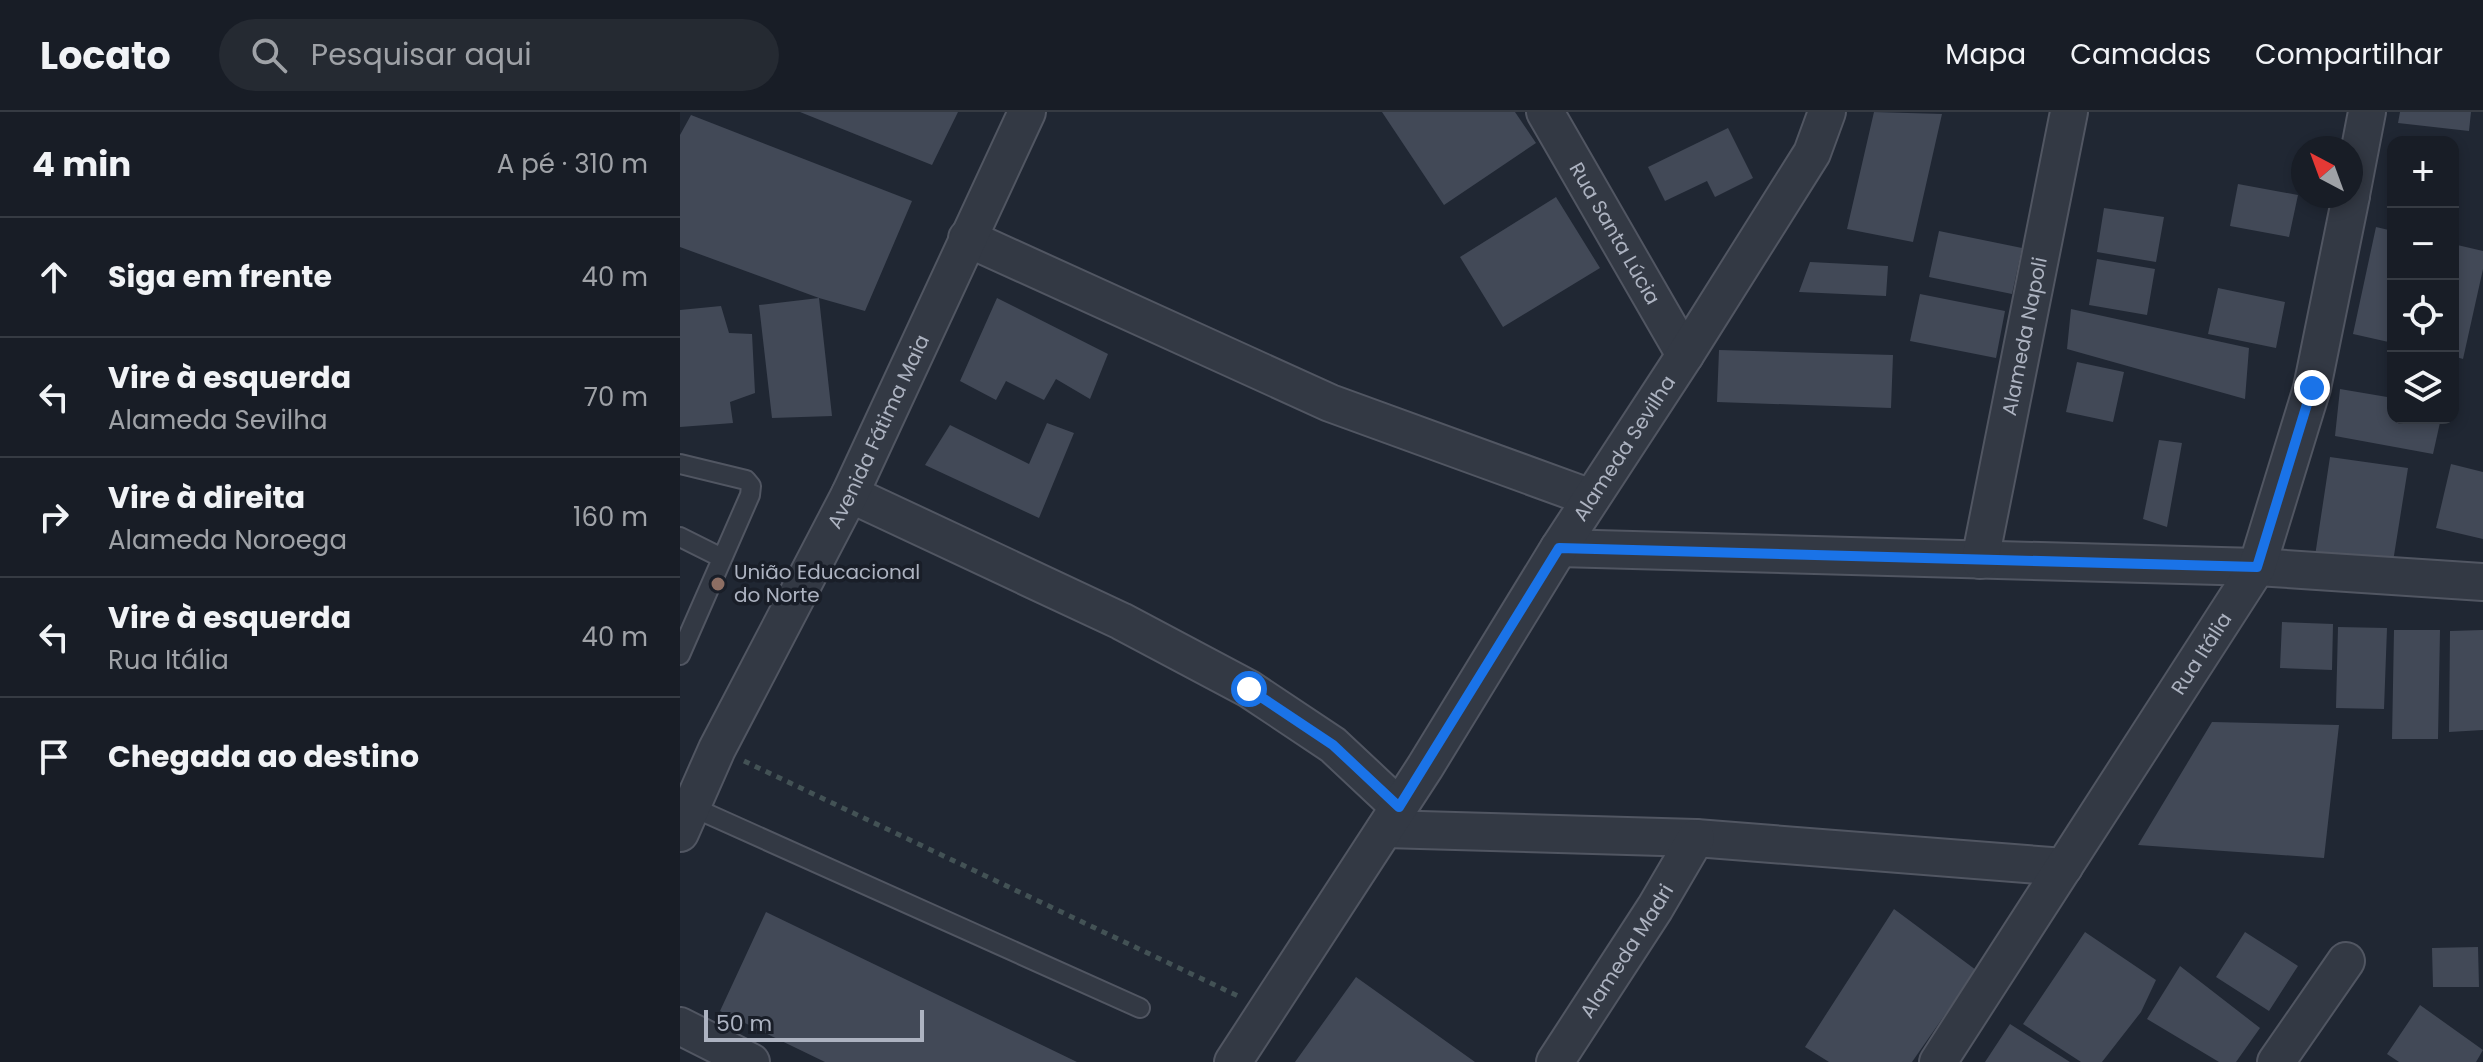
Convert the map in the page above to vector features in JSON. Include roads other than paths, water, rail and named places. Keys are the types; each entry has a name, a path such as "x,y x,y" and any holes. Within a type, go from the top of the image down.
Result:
{"street":[{"name":"Avenida Fátima Maia","path":"685,819 717,749 850,494 1027,112"},
{"name":"Rua Santa Lúcia","path":"1545,112 1685,355"},
{"name":"Alameda Sevilha","path":"1233,1062 1392,818 1559,548 1812,153 1827,112"},
{"name":"Alameda Napoli","path":"1980,560 2069,112"},
{"name":"Rua Itália","path":"2362,136 2367,112"},
{"name":"Rua Itália","path":"1938,1062 2257,567 2312,388 2349,208"},
{"path":"967,238 1330,403 1591,498"},
{"path":"850,494 1121,621 1249,689 1333,745 1392,818 2064,867"},
{"path":"1559,548 2257,567 2483,582"},
{"name":"Alameda Madri","path":"1555,1062 1655,908 1696,838"},
{"path":"2276,1062 2346,961"},
{"path":"680,1026 751,1062"}],"lane":[{"path":"680,464 746,480 751,486 750,495 680,655"},
{"path":"680,537 722,558"},
{"path":"680,608 698,617"},
{"path":"685,819 1140,1008"}],"place":[{"name":"União Educacional do Norte","path":"718,584"}]}
